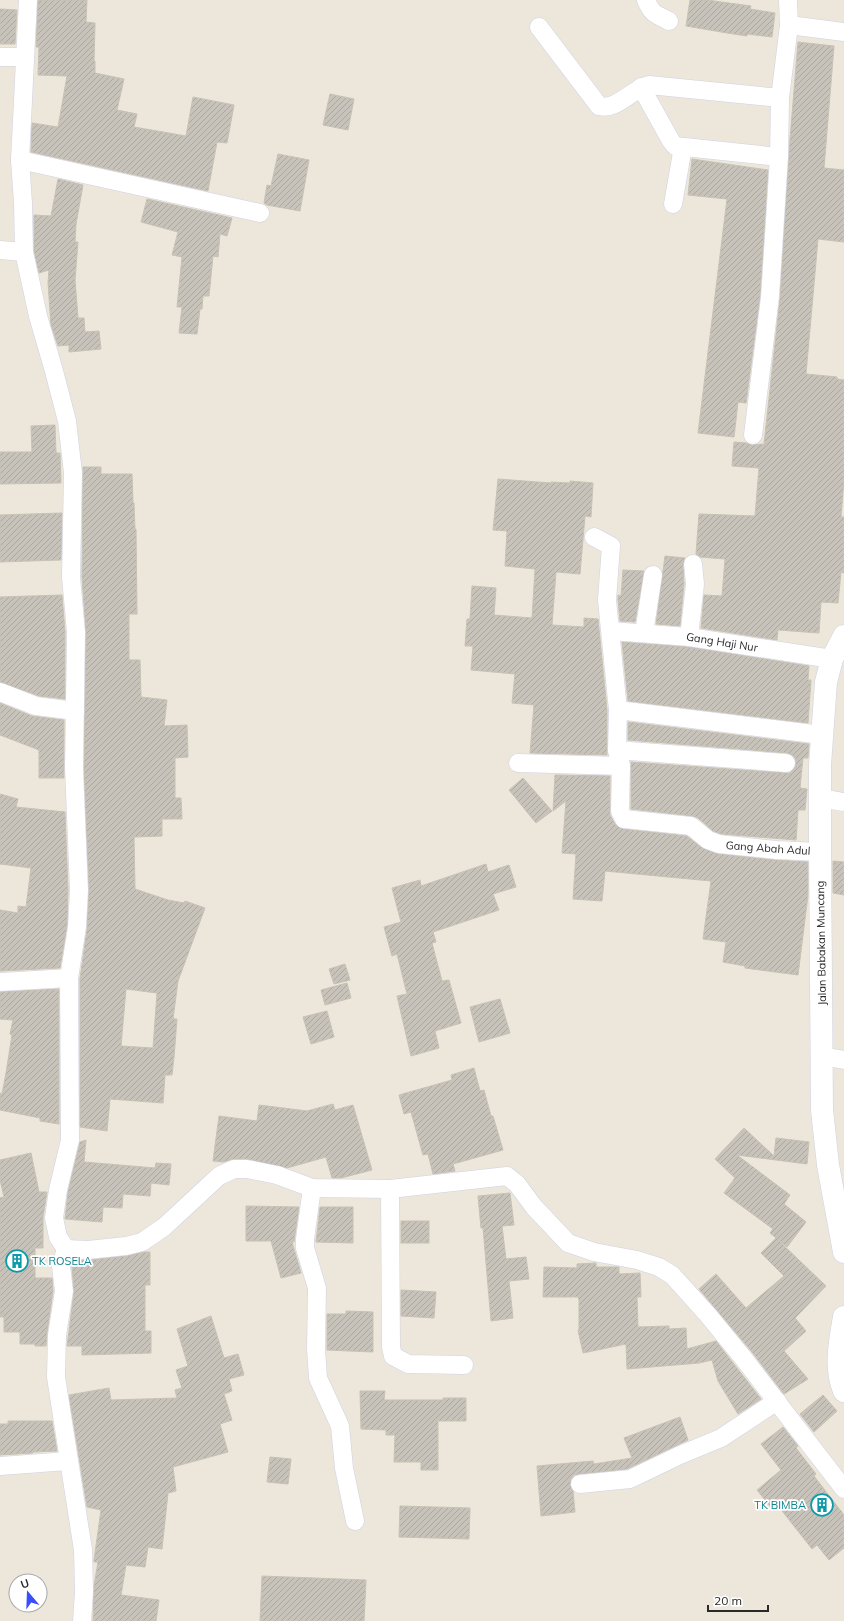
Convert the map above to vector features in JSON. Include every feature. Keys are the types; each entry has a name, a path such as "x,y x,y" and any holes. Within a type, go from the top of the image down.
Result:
{"street":[{"path":"28,0 20,160 24,252 38,316 54,371 68,429 72,473 71,577 76,632 74,797 79,890 77,927 69,978 70,1140 58,1190 54,1218 58,1237 66,1249"},
{"path":"646,0 656,16 668,22"},
{"path":"753,435 770,297 779,157 780,98 789,25 788,0"},
{"path":"789,25 844,32"},
{"path":"539,27 599,106 605,108 612,106 641,87 649,85 780,98"},
{"path":"0,57 25,57"},
{"path":"641,87 675,146 779,157"},
{"path":"673,204 683,147"},
{"path":"20,160 260,213"},
{"path":"0,250 24,252"},
{"path":"594,537 611,546 607,600 618,710 619,758"},
{"path":"689,637 695,584 693,564"},
{"path":"644,633 653,575"},
{"name":"Gang Haji Nur","path":"611,631 689,637 832,659"},
{"name":"Jalan Babakan Muncang","path":"844,636 832,659 826,682 822,735 820,798 822,1110 828,1165 844,1252"},
{"path":"0,692 36,706 75,711"},
{"path":"618,710 822,735"},
{"path":"518,763 619,758 786,763"},
{"name":"Gang Abah Adul","path":"619,758 620,811 626,819 691,826 708,840 719,844 776,850 820,852"},
{"path":"820,798 844,802"},
{"path":"0,982 69,978"},
{"path":"821,1056 844,1060"},
{"path":"66,1249 88,1250 126,1246 142,1242 164,1227 219,1176 234,1169 247,1169 277,1174 312,1188 390,1189 507,1176 512,1178 534,1207 568,1243 594,1252 637,1260 659,1267 672,1275 708,1315 844,1488"},
{"path":"312,1188 305,1239 317,1288 316,1349 318,1378 340,1426 344,1468 355,1521"},
{"path":"390,1189 391,1347 393,1356 408,1364 464,1365"},
{"path":"66,1249 61,1266 64,1291 58,1335 56,1377 83,1550 84,1592 82,1621"},
{"path":"844,1317 838,1350 841,1384 844,1391"},
{"path":"580,1484 630,1479 680,1455 721,1438 777,1401"},
{"path":"0,1466 68,1461"}],"building":[{"path":"38,0 87,0 86,22 95,23 95,73 124,79 117,110 137,114 134,127 186,136 193,97 234,105 227,143 217,142 208,191 31,152 32,123 58,127 67,76 38,75 39,47 36,47"},
{"path":"690,0 707,0 751,6 750,9 775,13 772,37 747,34 747,36 686,26"},
{"path":"0,9 17,10 15,44 0,44"},
{"path":"798,42 834,46 824,168 844,170 844,242 818,239 806,374 837,377 837,379 844,380 844,480 841,517 844,517 844,573 841,572 838,603 821,602 819,633 778,630 777,640 701,628 704,595 722,596 725,559 700,557 696,554 699,514 755,516 759,468 732,466 734,442 752,445 764,444 780,298"},
{"path":"330,94 354,99 348,130 323,125"},
{"path":"278,154 309,160 300,211 267,205 264,203 267,185 271,186"},
{"path":"692,159 768,170 760,296 746,403 738,402 734,437 698,433 727,199 688,195"},
{"path":"58,179 83,185 76,224 75,242 78,242 75,280 78,318 84,318 85,332 99,331 101,349 69,352 69,345 58,346 51,325 48,283 49,270 39,273 34,251 34,215 51,216"},
{"path":"147,199 232,218 227,236 220,234 218,257 213,256 209,296 203,296 197,334 179,333 182,307 177,307 182,257 172,255 178,232 141,222"},
{"path":"55,425 56,453 60,453 61,483 0,484 0,452 32,452 31,426"},
{"path":"83,467 101,467 101,474 132,474 136,529 137,614 129,614 129,660 140,660 141,697 167,700 164,726 187,725 188,757 175,758 175,798 181,798 182,819 162,819 162,836 134,837 135,889 168,900 184,903 185,901 205,908 178,981 173,1019 177,1019 172,1075 165,1075 163,1103 110,1099 107,1131 80,1127 80,979 87,929 89,890 84,768 86,632 82,577","holes":["126,989 157,993 153,1048 121,1046"]},
{"path":"498,479 551,483 570,483 570,481 593,483 591,517 585,516 580,574 556,572 552,625 584,627 584,618 598,619 607,710 607,755 530,753 534,705 512,703 515,674 471,670 473,646 465,646 467,619 470,619 472,586 496,588 494,615 532,618 535,569 505,566 507,531 493,530"},
{"path":"62,513 61,560 0,562 0,515"},
{"path":"665,556 685,558 683,565 684,584 680,626 656,624"},
{"path":"623,570 644,571 635,622 620,621 618,595 621,596"},
{"path":"62,595 65,632 65,699 39,696 0,682 0,597"},
{"path":"622,642 688,647 809,666 808,680 811,680 808,723 628,701"},
{"path":"0,703 32,716 64,720 64,778 39,778 39,750 0,735"},
{"path":"628,722 809,744 808,758 803,758 800,788 807,789 805,810 798,810 796,840 721,834 713,831 698,818 693,816 631,809 631,762 785,773 790,773 794,769 796,763 795,758 787,753 628,740"},
{"path":"555,775 610,776 610,815 615,824 623,829 687,836 702,848 718,854 808,862 808,895 798,975 745,968 745,966 723,962 726,942 703,939 711,881 605,871 602,901 573,899 576,854 562,853 566,801 553,811"},
{"path":"523,778 552,811 536,823 509,790"},
{"path":"0,794 18,799 16,807 65,812 68,890 67,926 60,968 0,971 0,910 18,913 18,906 26,907 31,868 0,864"},
{"path":"833,861 844,862 844,895 833,893"},
{"path":"486,864 488,872 509,865 516,887 493,894 499,910 433,932 436,942 432,943 442,981 449,980 461,1023 435,1031 439,1048 411,1056 397,996 407,994 397,954 392,956 384,927 401,922 392,888 420,880 421,886"},
{"path":"345,964 350,980 334,984 329,969"},
{"path":"347,983 351,998 325,1005 321,990"},
{"path":"59,989 59,1124 40,1121 40,1118 0,1110 0,1093 2,1094 6,1073 13,1020 0,1019 0,992"},
{"path":"500,999 510,1033 479,1042 470,1007"},
{"path":"327,1011 334,1037 311,1044 303,1017"},
{"path":"474,1068 480,1091 484,1090 503,1150 453,1164 455,1171 433,1174 428,1154 423,1155 411,1112 404,1114 399,1095 452,1080 451,1075"},
{"path":"333,1104 335,1110 353,1105 372,1170 341,1178 332,1178 326,1157 287,1168 247,1159 234,1159 223,1162 213,1161 219,1116 257,1121 259,1105 307,1111"},
{"path":"744,1128 774,1156 776,1138 809,1142 807,1164 737,1155 790,1195 784,1204 806,1222 787,1247 770,1233 773,1229 724,1193 735,1178 715,1159"},
{"path":"86,1140 84,1162 155,1168 156,1163 171,1164 169,1185 151,1183 150,1196 123,1194 122,1208 103,1207 102,1222 65,1219 68,1192 80,1142"},
{"path":"31,1153 39,1192 47,1192 43,1217 43,1248 35,1248 35,1278 52,1278 53,1291 46,1346 20,1344 20,1332 4,1332 4,1317 0,1317 0,1198 4,1197 0,1180 0,1160"},
{"path":"510,1193 514,1225 502,1226 506,1259 526,1257 529,1279 509,1281 513,1318 491,1321 483,1228 481,1228 478,1196"},
{"path":"246,1206 299,1207 294,1242 292,1242 301,1273 281,1278 271,1241 246,1241"},
{"path":"320,1207 353,1207 353,1243 316,1242"},
{"path":"401,1221 429,1221 429,1243 401,1243"},
{"path":"776,1238 826,1286 795,1318 806,1331 784,1351 808,1379 784,1394 752,1352 699,1289 716,1274 746,1308 784,1276 761,1253"},
{"path":"150,1252 150,1285 145,1285 145,1331 151,1331 151,1353 82,1355 82,1346 67,1346 74,1292 72,1267 74,1260 127,1256"},
{"path":"596,1263 596,1267 619,1267 619,1274 640,1273 641,1297 637,1297 638,1327 669,1326 669,1329 686,1328 687,1349 716,1341 761,1399 738,1414 718,1381 712,1360 699,1363 627,1369 626,1344 583,1353 578,1330 578,1297 543,1297 544,1267 577,1268 577,1264"},
{"path":"401,1290 436,1292 434,1318 401,1316"},
{"path":"346,1311 373,1312 373,1352 327,1350 327,1314 346,1314"},
{"path":"211,1316 224,1358 238,1354 244,1375 229,1379 232,1391 224,1394 232,1420 220,1424 228,1452 173,1467 176,1491 168,1493 162,1549 148,1547 145,1567 126,1565 121,1595 159,1600 156,1621 93,1621 94,1586 98,1562 94,1562 94,1560 101,1510 87,1507 69,1395 109,1388 111,1400 177,1398 175,1390 182,1388 176,1370 188,1366 177,1329"},
{"path":"360,1391 385,1391 384,1400 443,1400 443,1398 466,1398 466,1421 438,1421 438,1470 421,1470 421,1462 394,1462 395,1435 386,1435 386,1430 361,1429"},
{"path":"823,1395 837,1411 814,1432 800,1414"},
{"path":"680,1417 688,1440 627,1469 574,1475 571,1479 570,1485 573,1491 575,1512 541,1516 537,1466 593,1461 594,1464 632,1458 624,1438"},
{"path":"8,1421 52,1421 57,1451 0,1455 0,1424 8,1424"},
{"path":"783,1427 798,1446 796,1448 816,1474 814,1476 844,1515 844,1548 829,1560 817,1545 812,1549 779,1507 774,1511 757,1490 781,1470 761,1444"},
{"path":"270,1457 291,1459 288,1484 267,1482"},
{"path":"400,1506 470,1508 469,1539 399,1537"},
{"path":"262,1576 366,1580 364,1621 260,1621"}],"place":[{"name":"TK ROSELA","path":"17,1261"},
{"name":"TK BIMBA","path":"822,1505"}]}
